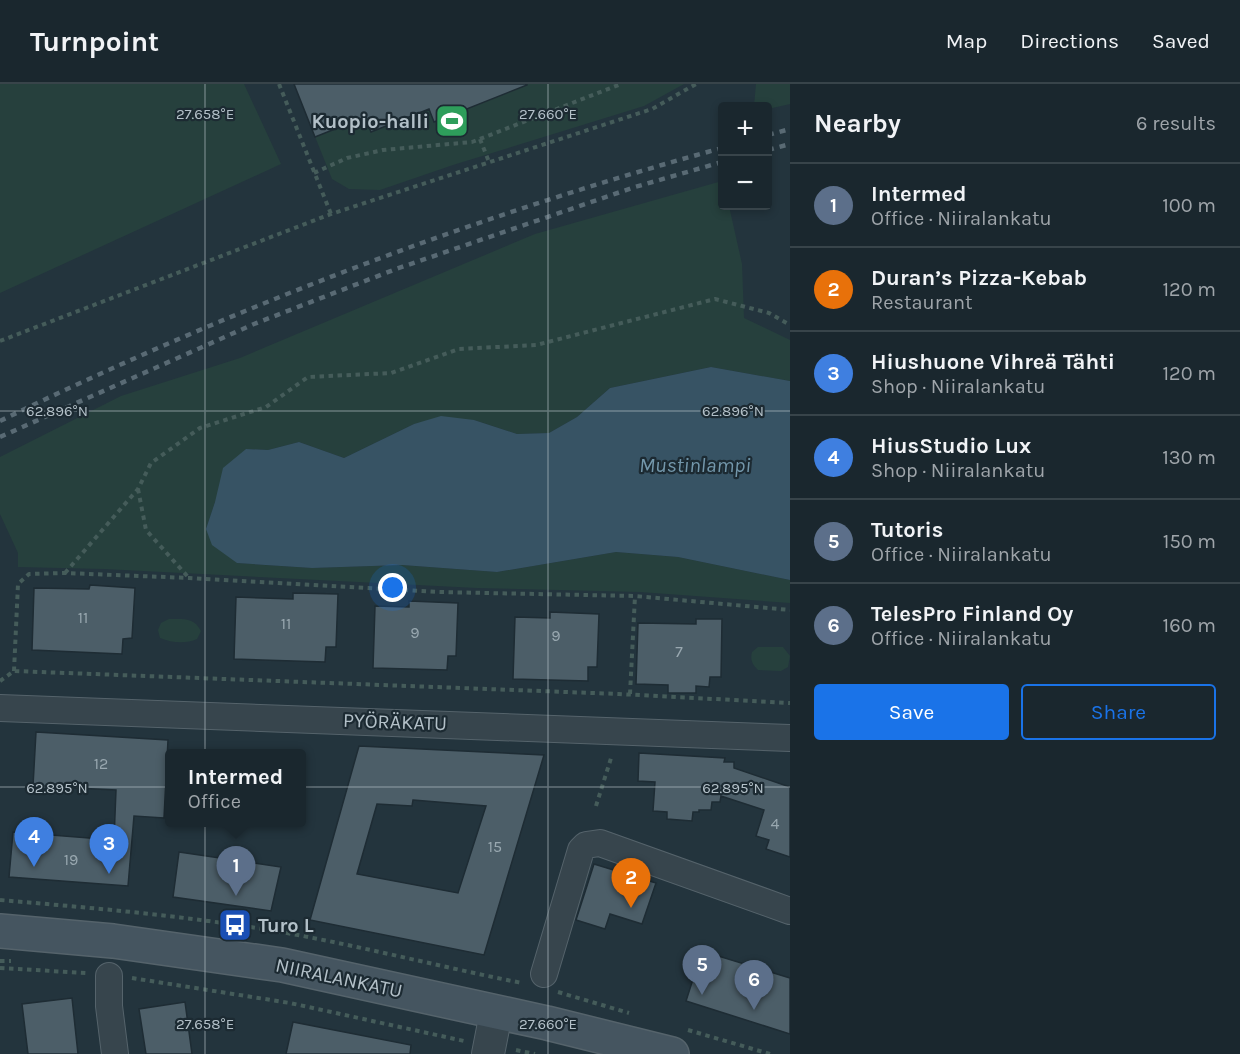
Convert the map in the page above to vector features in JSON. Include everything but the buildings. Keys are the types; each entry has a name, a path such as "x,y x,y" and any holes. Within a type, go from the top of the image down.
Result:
{"main road":[{"name":"NIIRALANKATU","path":"0,931 113,941 282,965 672,1054"}],"street":[{"name":"PYÖRÄKATU","path":"0,708 790,738"},
{"path":"544,974 581,850 586,845 600,843 790,911"},
{"path":"109,976 109,1005 115,1054"},
{"path":"489,1050 496,1013"}],"path":[{"path":"279,84 331,214"},
{"path":"314,173 347,158 383,150 472,142 621,84"},
{"path":"0,341 331,214 652,109 696,84"},
{"path":"480,139 489,162"},
{"path":"65,573 138,489 151,463 200,428 266,407 308,377 391,373 459,349 536,345 716,299 769,313 790,325"},
{"path":"138,489 146,530 189,578"},
{"path":"14,671 18,584 29,574 65,573 189,578 438,592 635,596 790,610"},
{"path":"630,694 635,596"},
{"path":"0,681 14,671 630,694 790,703"},
{"path":"596,806 609,766"},
{"path":"0,968 109,976 290,1003 489,1050 536,1054"}],"green space":[{"path":"0,84 244,84 281,164 0,293"},
{"name":"Kuopio-halli","path":"294,84 684,84 644,106 380,190 349,189 332,179"},
{"path":"756,84 790,84 790,104 772,108 772,102 754,102"},
{"path":"718,182 718,210 730,210 742,264 744,318 790,340 790,381 711,367 610,388 577,417 549,433 517,434 474,420 414,424 344,458 299,442 268,450 246,449 215,502 206,529 237,563 312,568 402,565 497,572 616,552 678,557 790,580 790,603 640,592 477,588 104,569 18,567 18,553 0,514 0,457 121,396 240,358 535,234"},
{"path":"169,619 188,620 195,623 201,631 197,639 179,642 160,638 158,630 161,623"},
{"path":"758,647 783,647 790,656 788,667 781,671 758,670 751,657 752,652"}],"water":[{"name":"Mustinlampi","path":"711,367 790,381 790,580 678,557 616,552 497,572 402,565 312,568 237,563 212,545 206,529 223,468 246,449 268,450 299,442 344,458 414,424 441,416 474,420 517,434 549,433 577,417 610,388"}],"railway":[{"path":"772,134 790,129"},
{"path":"772,149 790,144"},
{"path":"0,421 176,340 355,268 537,203 718,149"},
{"path":"0,437 254,324 396,269 635,187 718,163"}],"place":[{"name":"Kuopio-halli","path":"452,121"},
{"name":"HiusStudio Lux","path":"34,867"},
{"name":"Hiushuone Vihreä Tähti","path":"109,874"},
{"name":"Intermed","path":"236,896"},
{"name":"Duran’s Pizza-Kebab","path":"631,908"},
{"name":"Turo L","path":"235,925"},
{"name":"Tutoris","path":"702,995"},
{"name":"TelesPro Finland Oy","path":"754,1010"}]}
